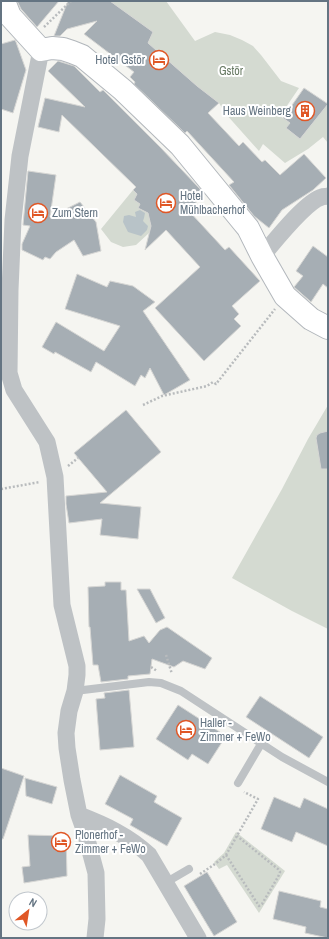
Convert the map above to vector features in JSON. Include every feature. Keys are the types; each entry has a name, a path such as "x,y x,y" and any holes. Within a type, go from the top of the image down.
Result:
{"main road":[{"path":"5,12 52,48 63,49 82,56 123,90 180,145 246,225 285,296 311,319 328,328"}],"street":[{"path":"42,39 20,156 13,220 8,391 47,442 55,477 62,605 77,666 75,691 69,711 66,733 72,780 79,815 96,873 97,919 95,938"},
{"path":"262,256 300,213 321,197 328,196"},
{"path":"79,815 111,828 140,846 149,855 198,938"}],"lane":[{"path":"75,691 148,682 162,683 181,691 261,744 328,782"},
{"path":"238,783 261,744"},
{"path":"165,883 189,869"}],"path":[{"path":"42,39 71,1"},
{"path":"143,404 162,396 207,386 213,382 216,384 285,296"},
{"path":"1,489 55,479"},
{"path":"166,655 172,674"},
{"path":"237,836 280,872 262,904 259,906 226,855 258,799 243,791 238,783"}],"green space":[{"name":"Gstör","path":"110,1 166,1 195,41 215,32 230,35 253,46 281,81 299,88 280,116 290,123 287,129 300,139 328,104 328,143 323,137 308,149 285,163 263,144 259,151 225,113 219,103 197,86 148,43 153,32"},
{"path":"133,190 137,194 134,200 140,204 138,208 148,213 151,226 149,233 136,245 123,247 111,242 101,229"},
{"path":"328,405 328,629 232,578"},
{"path":"236,832 285,871 259,913 227,865 219,869 214,862 224,853"}],"shaded area":[{"path":"140,210 145,213 143,221 148,226 147,230 141,236 128,232 123,222 124,216 129,215 136,217 135,212"}],"building":[{"path":"17,1 59,1 37,27 21,9"},
{"path":"68,1 110,1 153,32 148,43 197,86 219,103 208,113 239,146 243,142 262,162 265,160 280,175 304,154 326,178 313,190 282,210 269,228 254,216 229,185 234,182 187,131 185,133 134,84 135,82 130,77 134,72 84,34 97,21 67,29 60,36 54,36"},
{"path":"15,40 26,70 13,113 1,109 1,44"},
{"path":"58,61 74,66 100,92 103,90 201,190 204,195 188,210 225,250 229,247 260,281 232,306 239,314 234,319 241,326 204,361 155,308 200,267 166,230 145,250 151,226 148,213 138,208 140,204 134,200 137,194 133,190 136,187 62,115 59,132 38,127 45,98 85,107 48,71"},
{"name":"Haus Weinberg","path":"304,88 328,104 300,139 286,128 290,123 283,118"},
{"path":"28,171 56,175 50,217 80,202 96,222 101,251 83,256 74,240 56,252 50,259 45,257 43,260 22,250 22,244 30,226 23,225"},
{"path":"313,246 328,257 328,288 323,284 311,302 294,287 303,276 296,271"},
{"path":"77,274 107,287 110,281 133,286 155,302 143,311 190,380 164,395 150,368 145,378 141,375 135,386 96,362 91,372 55,352 54,354 42,347 56,322 104,351 120,326 65,309"},
{"path":"126,410 161,452 100,503 141,507 138,539 100,535 102,519 69,523 66,504 66,496 107,492 74,453"},
{"path":"328,431 328,469 321,469 316,438 320,433"},
{"path":"105,582 121,582 121,590 126,590 129,641 144,636 149,643 160,630 167,627 212,658 205,669 183,661 174,667 152,659 150,674 128,676 128,679 101,682 98,665 93,665 89,627 88,587 105,586"},
{"path":"137,589 150,589 165,618 156,623"},
{"path":"129,690 134,747 100,750 96,699 105,698 104,693"},
{"path":"260,696 323,737 309,758 246,717"},
{"path":"178,705 226,736 208,764 192,754 188,760 156,739"},
{"path":"1,768 24,776 3,839 1,839"},
{"path":"120,775 157,796 154,802 182,818 167,846 130,825 133,819 105,804"},
{"path":"25,778 57,787 52,804 26,796"},
{"path":"274,797 300,808 304,798 328,809 328,846 296,832 292,842 261,829"},
{"path":"28,835 66,836 67,876 24,883 22,867 30,866"},
{"path":"207,872 237,922 214,936 184,886"},
{"path":"279,891 321,901 320,907 328,909 328,938 305,933 306,927 273,919"}],"place":[{"name":"Hotel Gstör","path":"159,60"},
{"name":"Haus Weinberg","path":"305,111"},
{"name":"Hotel Mühlbacherhof","path":"166,203"},
{"name":"Zum Stern","path":"38,213"},
{"name":"Haller - Zimmer + FeWo","path":"186,730"},
{"name":"Plonerhof - Zimmer + FeWo","path":"61,842"}]}
